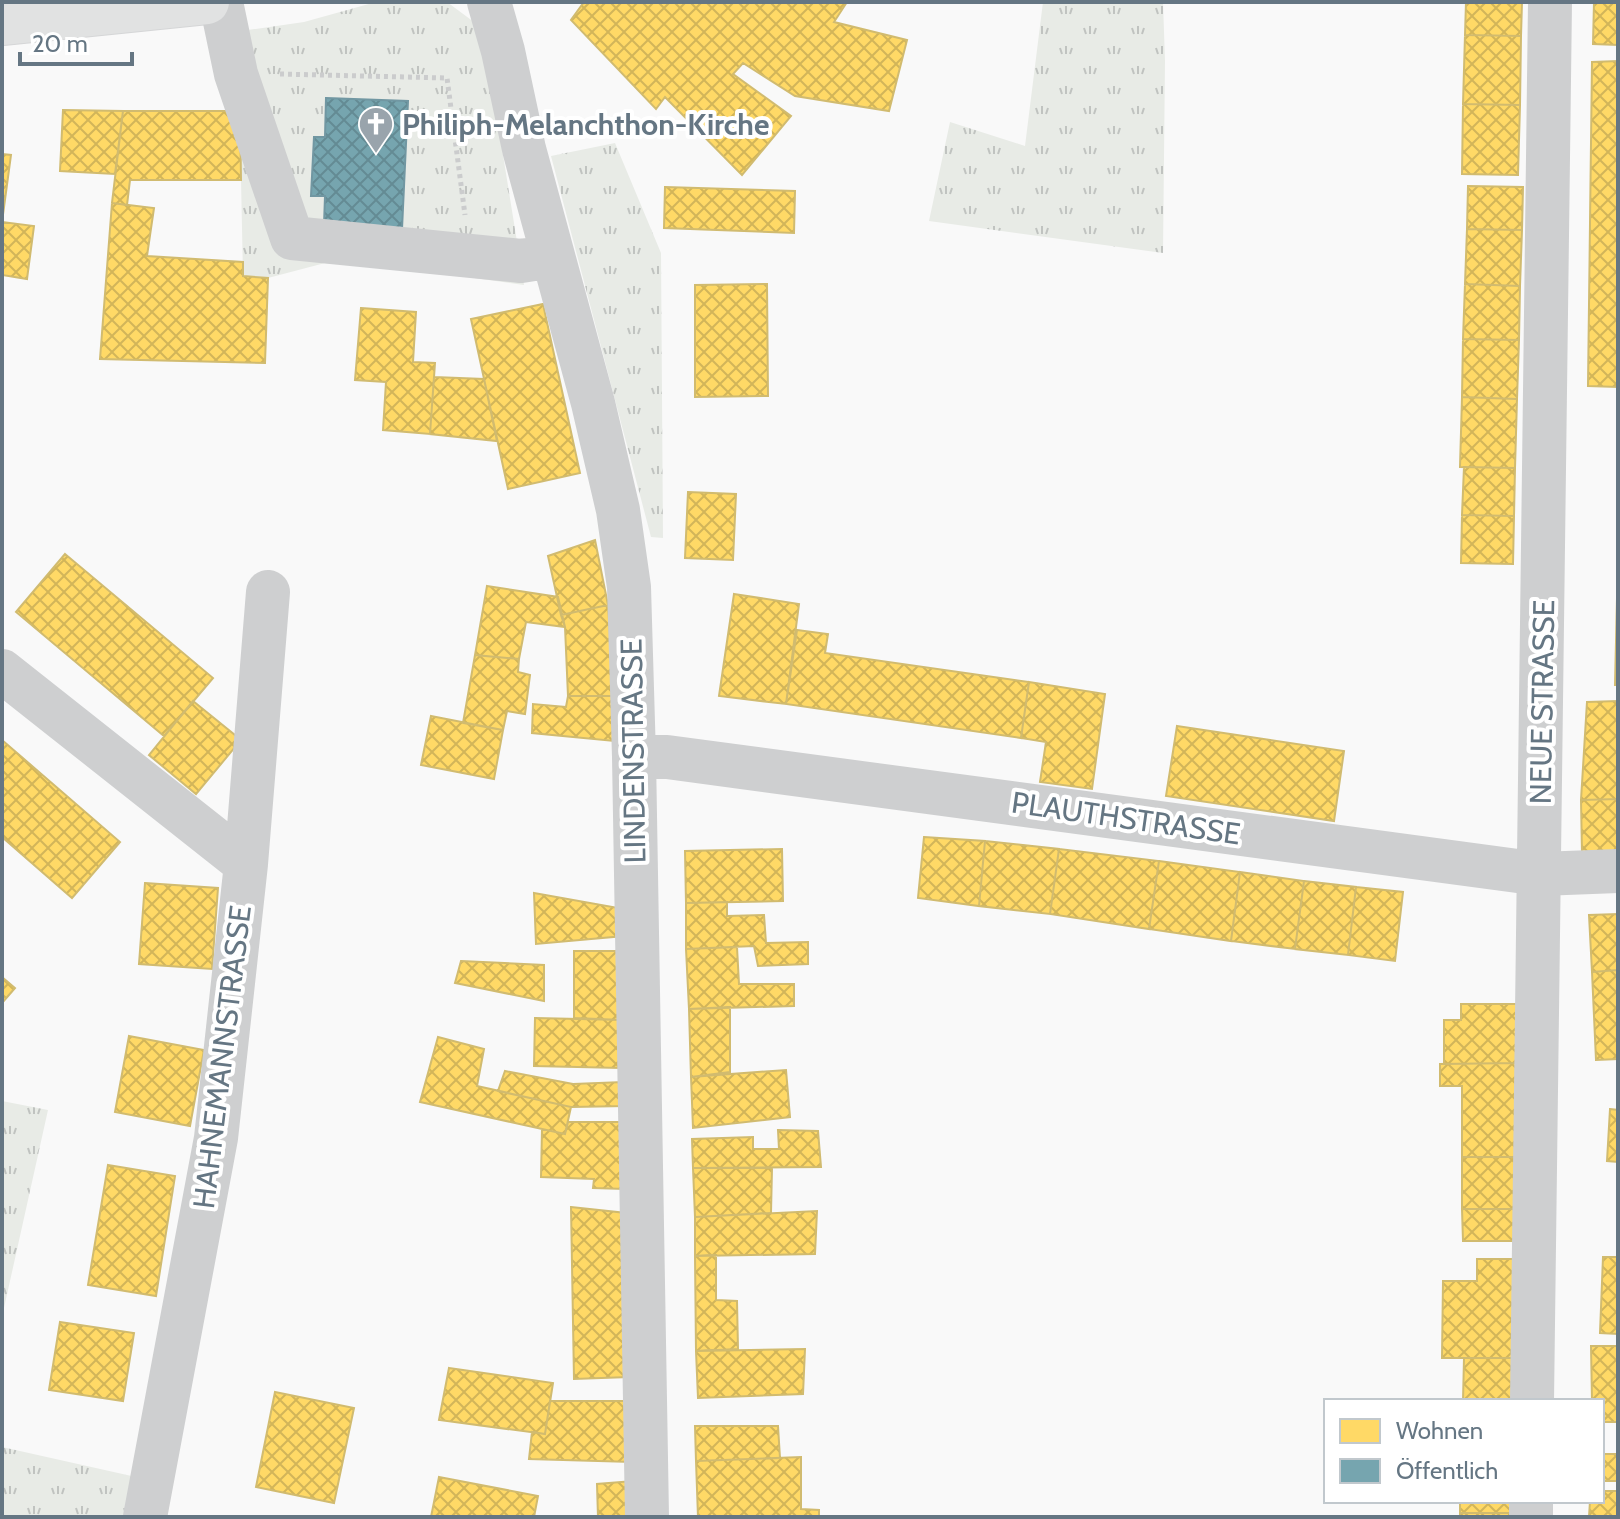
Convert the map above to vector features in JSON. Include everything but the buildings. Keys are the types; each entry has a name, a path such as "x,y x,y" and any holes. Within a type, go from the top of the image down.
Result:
{"main road":[{"path":"2,23 207,2"}],"street":[{"path":"221,2 236,74 292,238 521,261 553,256"},
{"name":"LINDENSTRASSE","path":"489,2 524,149 593,403 618,510 629,587 647,1517"},
{"name":"NEUE STRASSE","path":"1532,1399 1550,2"},
{"name":"HAHNEMANNSTRASSE","path":"145,1517 216,1138 246,864 268,592"},
{"path":"2,671 246,864"},
{"name":"PLAUTHSTRASSE","path":"634,757 667,757 1540,874 1618,871"}],"path":[{"path":"236,74 447,78 470,256"}],"green space":[{"path":"376,2 447,2 478,25 488,62 524,285 403,268 325,263 268,278 243,276 239,83 234,32 304,22"},
{"path":"1043,2 1163,2 1163,253 929,221 950,122 1025,146"},
{"path":"615,143 661,253 663,538 651,537 551,156"},
{"path":"2,1101 48,1110 2,1317"},
{"path":"2,1447 136,1477 128,1517 2,1517"}],"place":[{"name":"Philiph-Melanchthon-Kirche","path":"376,155"}]}
